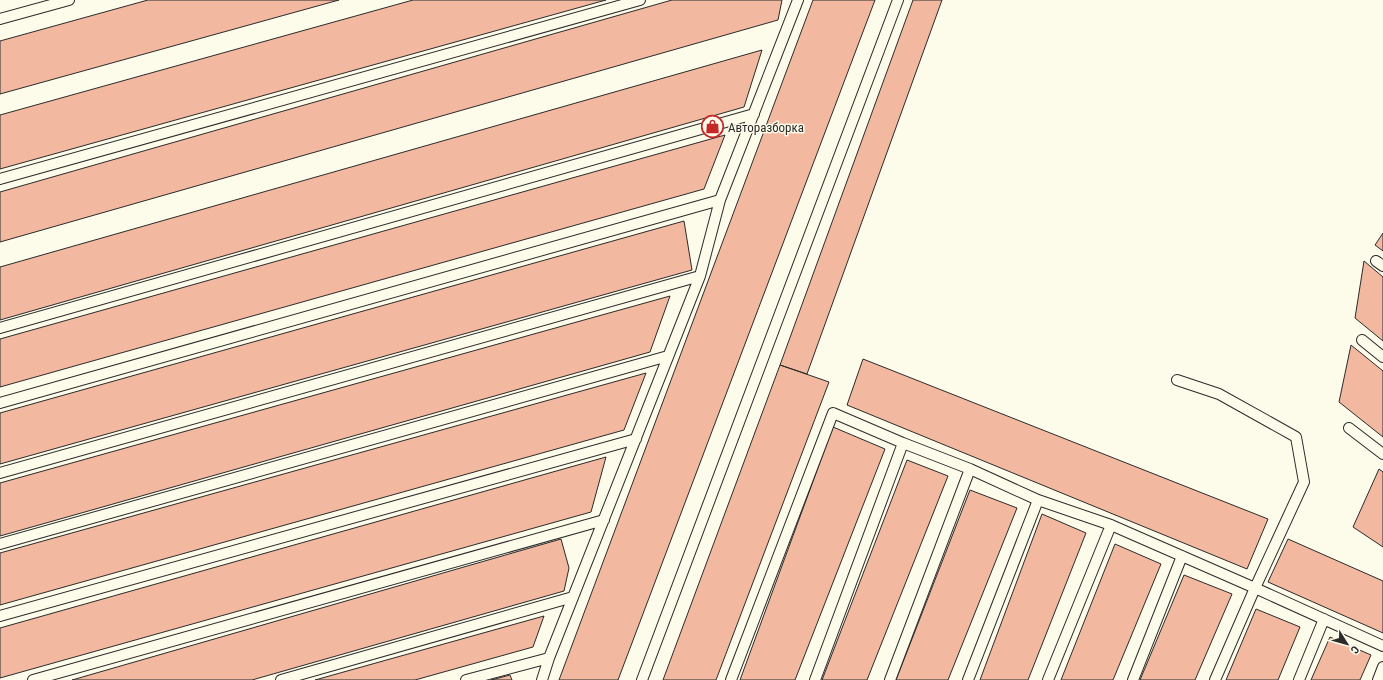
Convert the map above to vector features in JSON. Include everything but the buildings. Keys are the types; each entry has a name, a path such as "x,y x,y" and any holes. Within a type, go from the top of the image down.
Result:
{"lane":[{"path":"0,19 69,0"},
{"path":"0,179 640,0"},
{"path":"542,680 549,658 700,276 720,200 798,0"},
{"path":"642,680 898,0"},
{"path":"0,328 754,114"},
{"path":"0,403 720,200"},
{"path":"0,473 700,276"},
{"path":"1362,340 1383,357"},
{"path":"0,544 668,356"},
{"path":"1177,380 1219,394 1296,437 1304,482 1254,588 1215,680"},
{"path":"731,680 833,413 903,443 970,469 1038,500 1111,525 1383,646"},
{"path":"1349,428 1383,454"},
{"path":"0,616 636,439"},
{"path":"815,680 903,443"},
{"path":"890,680 970,469"},
{"path":"968,680 1038,500"},
{"path":"32,680 604,520"},
{"path":"1048,680 1111,525"},
{"path":"1133,680 1182,556"},
{"path":"281,680 573,597"},
{"path":"1299,680 1324,620"},
{"path":"466,680 549,658"},
{"path":"1378,680 1383,667"}],"place":[{"name":"Авторазборка","path":"712,127"}]}
